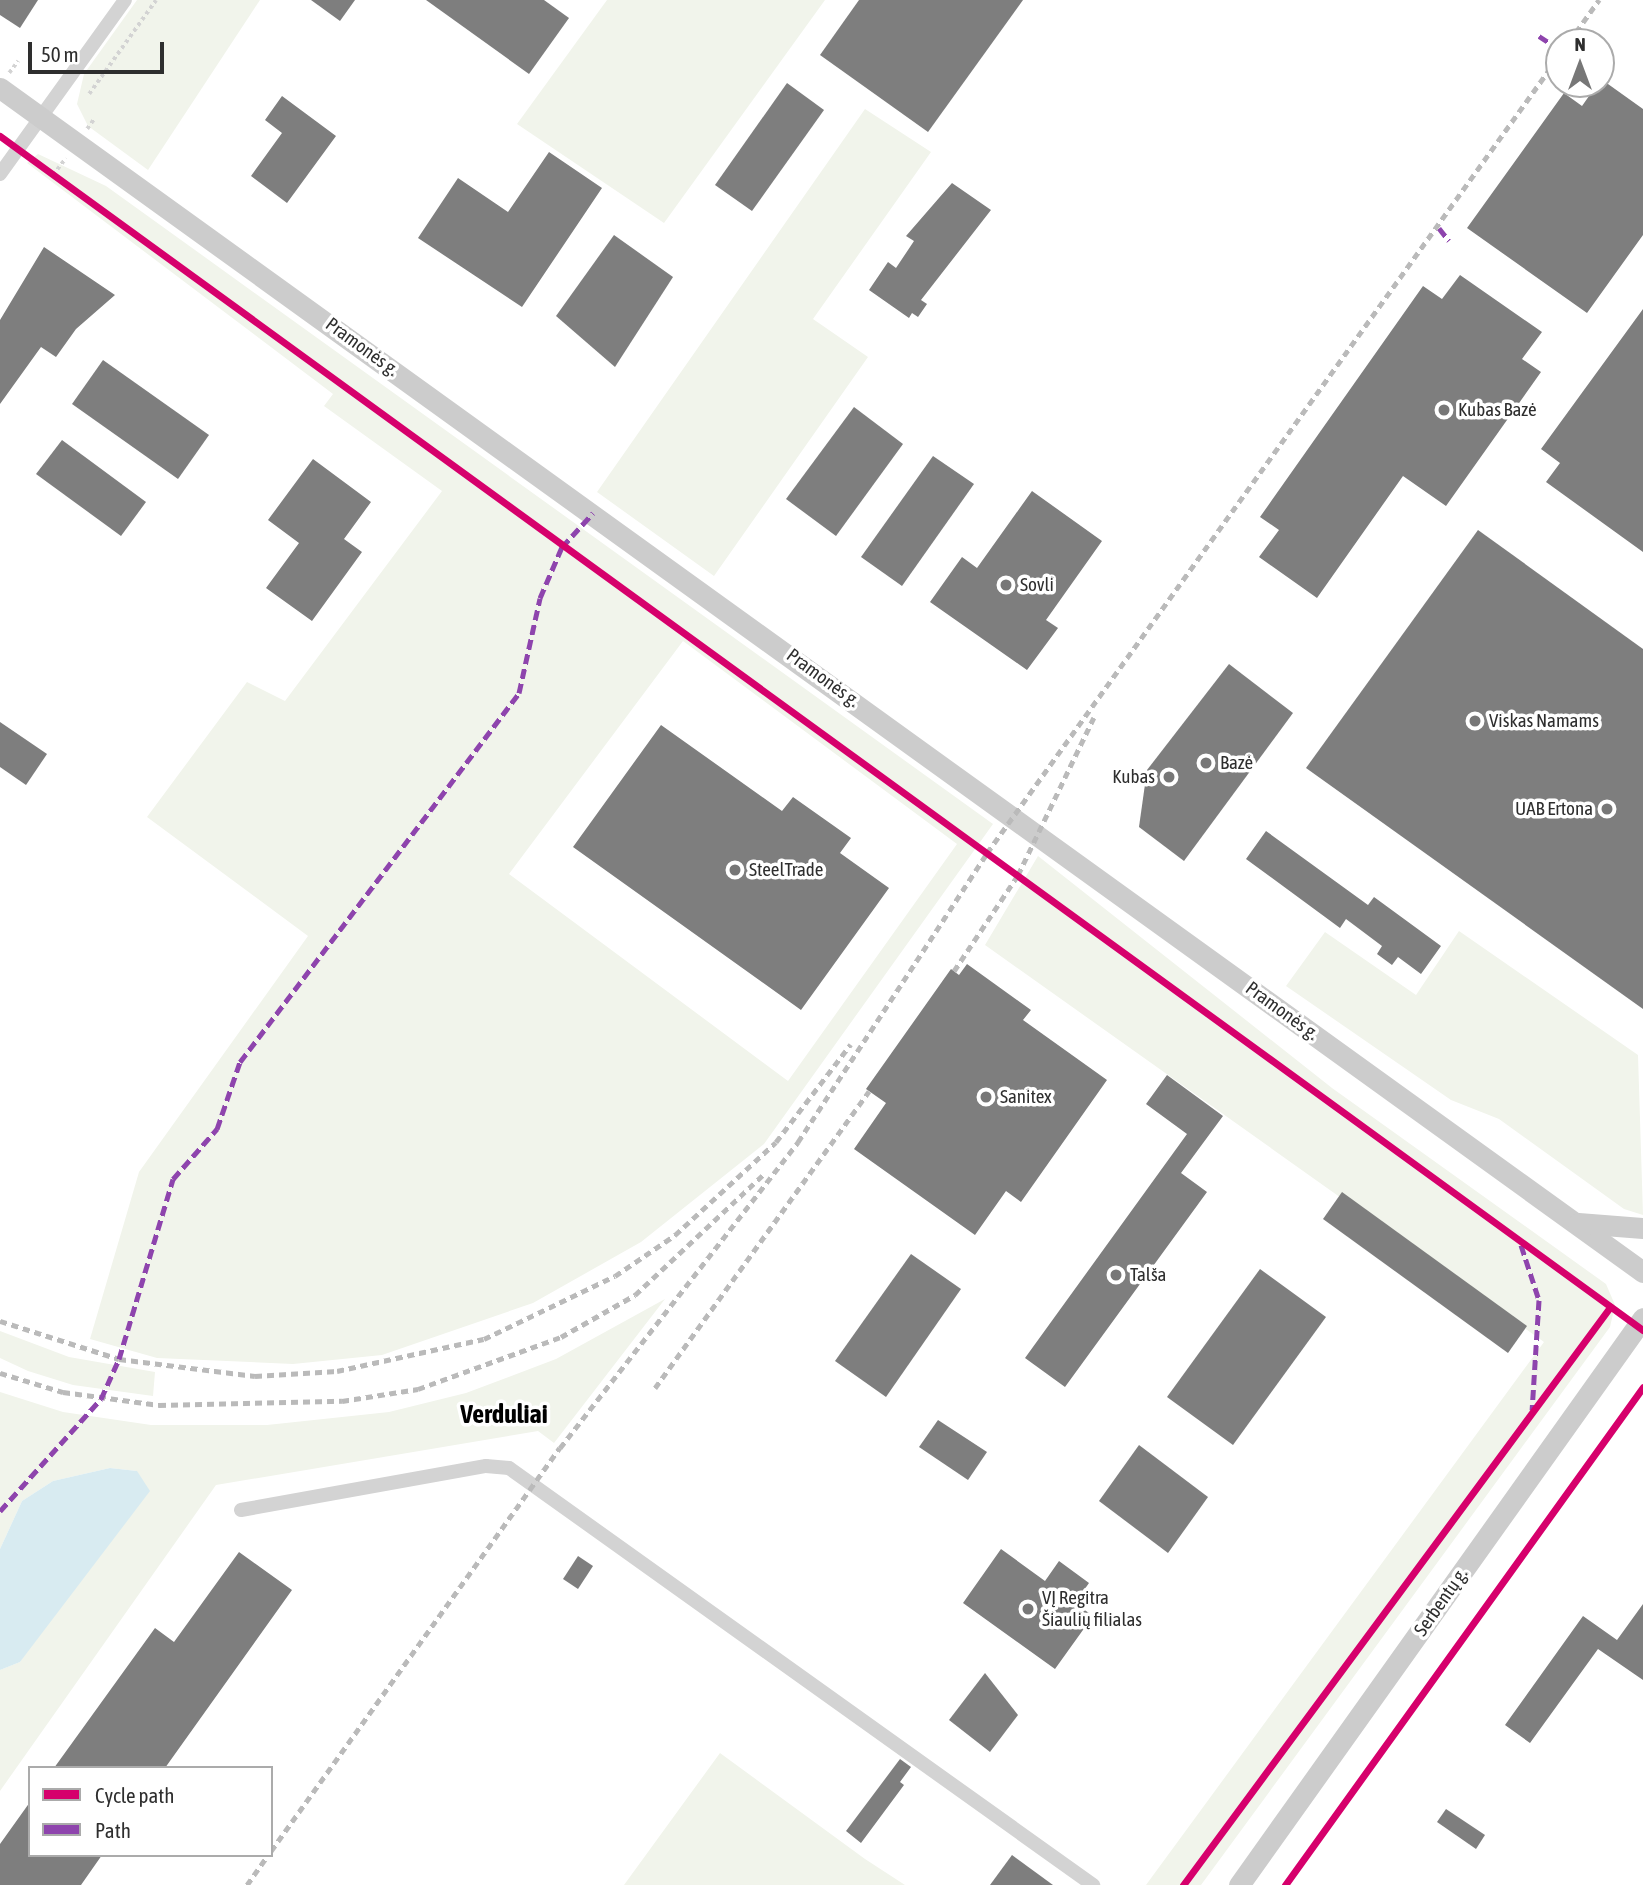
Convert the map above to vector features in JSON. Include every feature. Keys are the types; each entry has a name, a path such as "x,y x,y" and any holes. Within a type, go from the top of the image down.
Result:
{"main road":[{"name":"Pramonės g.","path":"0,88 1643,1272"},
{"path":"1576,1223 1643,1228"},
{"name":"Serbentų g.","path":"1238,1885 1643,1318"}],"street":[{"path":"0,173 125,0"},
{"path":"241,1510 486,1466 509,1468 1093,1885"}],"path":[{"path":"89,94 156,0"}],"shaded area":[{"path":"137,0 260,0 148,170 88,126 77,104 84,74"},
{"path":"607,0 825,0 664,223 517,124"},
{"path":"865,109 931,152 813,319 868,357 714,576 597,492"},
{"path":"38,154 106,186 993,824 764,1144 641,1242 533,1303 382,1355 293,1364 157,1358 90,1339 139,1172 308,936 147,817 247,682 285,701 442,491 324,406 333,394 27,163","holes":["683,641 957,844 788,1081 509,874"]},
{"path":"1038,856 1332,1088 1606,1284 1615,1305 1610,1327 1201,1885 1146,1885 1544,1342 985,945"},
{"path":"1459,931 1638,1055 1643,1215 1624,1209 1499,1119 1451,1100 1286,986 1325,932 1416,995"},
{"path":"665,1299 554,1443 538,1431 216,1485 0,1791 0,1670 20,1662 137,1471 110,1468 53,1481 22,1501 0,1549 0,1392 63,1412 151,1425 267,1425 389,1412 466,1393 556,1359"},
{"path":"0,1331 69,1357 155,1372 153,1396 73,1385 28,1371 0,1358"},
{"path":"110,1468 137,1471 150,1491 20,1662 0,1670 0,1549 22,1501 53,1481"},
{"path":"720,1753 865,1859 905,1885 624,1885"}],"building":[{"path":"0,0 38,0 20,28 0,15"},
{"path":"311,0 355,0 340,21"},
{"path":"426,0 544,0 569,18 529,74"},
{"path":"859,0 1023,0 928,132 820,55"},
{"path":"787,83 824,110 752,211 715,185"},
{"path":"1615,89 1643,109 1643,235 1587,313 1467,228 1560,98 1571,98 1582,106 1588,98 1615,98"},
{"path":"282,96 336,136 287,203 251,176 282,133 265,120"},
{"path":"549,152 602,188 522,307 418,238 458,178 508,212"},
{"path":"952,183 991,210 921,300 927,304 918,317 912,313 909,318 869,290 888,262 896,268 914,241 906,236"},
{"path":"614,235 673,277 615,367 556,316"},
{"path":"44,247 115,295 76,329 56,357 41,347 0,404 0,320"},
{"path":"1460,275 1542,332 1522,359 1541,372 1446,506 1403,476 1317,598 1259,557 1279,530 1260,517 1423,286 1442,299"},
{"path":"1643,309 1643,552 1546,482 1560,463 1541,449"},
{"path":"103,360 209,435 178,479 72,404"},
{"path":"854,407 903,444 836,536 786,499"},
{"path":"62,440 146,502 121,536 36,474"},
{"path":"933,456 974,484 902,586 861,557"},
{"path":"313,459 371,502 344,539 362,552 312,621 266,588 299,543 268,520"},
{"name":"Sovli","path":"1032,491 1102,541 1046,620 1058,628 1027,670 930,602 962,557 977,568"},
{"name":"Viskas Namams","path":"1478,530 1643,649 1643,1009 1306,768"},
{"name":"Bazė","path":"1229,664 1293,713 1184,861 1139,827 1147,770"},
{"path":"0,722 47,754 26,785 0,767"},
{"name":"SteelTrade","path":"661,725 782,811 793,797 851,838 840,853 889,888 801,1010 573,847"},
{"path":"1266,831 1368,905 1374,897 1441,946 1421,974 1398,957 1392,965 1377,954 1382,946 1346,919 1340,928 1246,859"},
{"name":"Sanitex","path":"967,964 1031,1010 1023,1020 1107,1080 1021,1202 1006,1191 975,1235 854,1149 886,1103 866,1089 951,969 959,975"},
{"name":"Talša","path":"1167,1075 1223,1116 1181,1173 1207,1192 1065,1387 1025,1358 1187,1134 1146,1104"},
{"path":"1342,1192 1527,1326 1508,1353 1323,1219"},
{"path":"911,1254 961,1289 886,1397 835,1361"},
{"path":"1260,1269 1326,1317 1233,1445 1167,1397"},
{"path":"938,1420 987,1452 968,1480 919,1447"},
{"path":"1139,1445 1208,1497 1168,1553 1099,1501"},
{"name":"VĮ Regitra Šiaulių filialas","path":"1001,1549 1045,1581 1059,1561 1089,1583 1075,1603 1093,1616 1055,1669 963,1603"},
{"path":"239,1552 292,1590 166,1766 55,1766 155,1628 174,1642"},
{"path":"578,1556 593,1566 578,1589 563,1579"},
{"path":"1643,1604 1643,1680 1598,1649 1530,1743 1505,1725 1583,1616 1617,1640"},
{"path":"985,1673 1018,1715 990,1752 949,1720"},
{"path":"900,1759 911,1767 900,1782 904,1785 861,1843 846,1831"},
{"path":"28,1805 28,1857 101,1857 81,1885 0,1885 0,1844"},
{"path":"1446,1809 1485,1835 1476,1849 1437,1822"},
{"path":"1012,1855 1053,1885 990,1885"}],"railway":[{"path":"1579,28 1599,0"},
{"path":"273,1848 560,1448 798,1142 987,853 1545,76"},
{"path":"954,971 1018,875 1094,717"},
{"path":"0,1321 119,1359 255,1376 337,1371 484,1339 615,1276 675,1235 776,1142 851,1044"},
{"path":"655,1388 869,1091"},
{"path":"0,1373 63,1392 159,1405 342,1401 418,1389 561,1337 635,1295 763,1175"},
{"path":"247,1885 267,1857"}],"marked path":[{"path":"1539,36 1545,40"},
{"path":"1439,228 1449,241"},
{"path":"0,1511 101,1399 119,1359 173,1179 217,1129 240,1062 519,693 540,598 562,547 593,513"},
{"path":"1521,1245 1539,1300 1532,1410"}],"cycle path":[{"path":"0,136 1643,1330"},
{"path":"1183,1885 1610,1307"},
{"path":"1285,1885 1643,1387"}],"place":[{"name":"Kubas Bazė","path":"1444,410"},
{"name":"Sovli","path":"1006,585"},
{"name":"Viskas Namams","path":"1475,721"},
{"name":"Bazė","path":"1206,763"},
{"name":"Kubas","path":"1169,777"},
{"name":"UAB Ertona","path":"1607,809"},
{"name":"SteelTrade","path":"735,870"},
{"name":"Sanitex","path":"986,1097"},
{"name":"Talša","path":"1116,1275"},
{"name":"VĮ Regitra Šiaulių filialas","path":"1028,1609"}],"district":[{"name":"Verduliai","path":"504,1415"}]}
